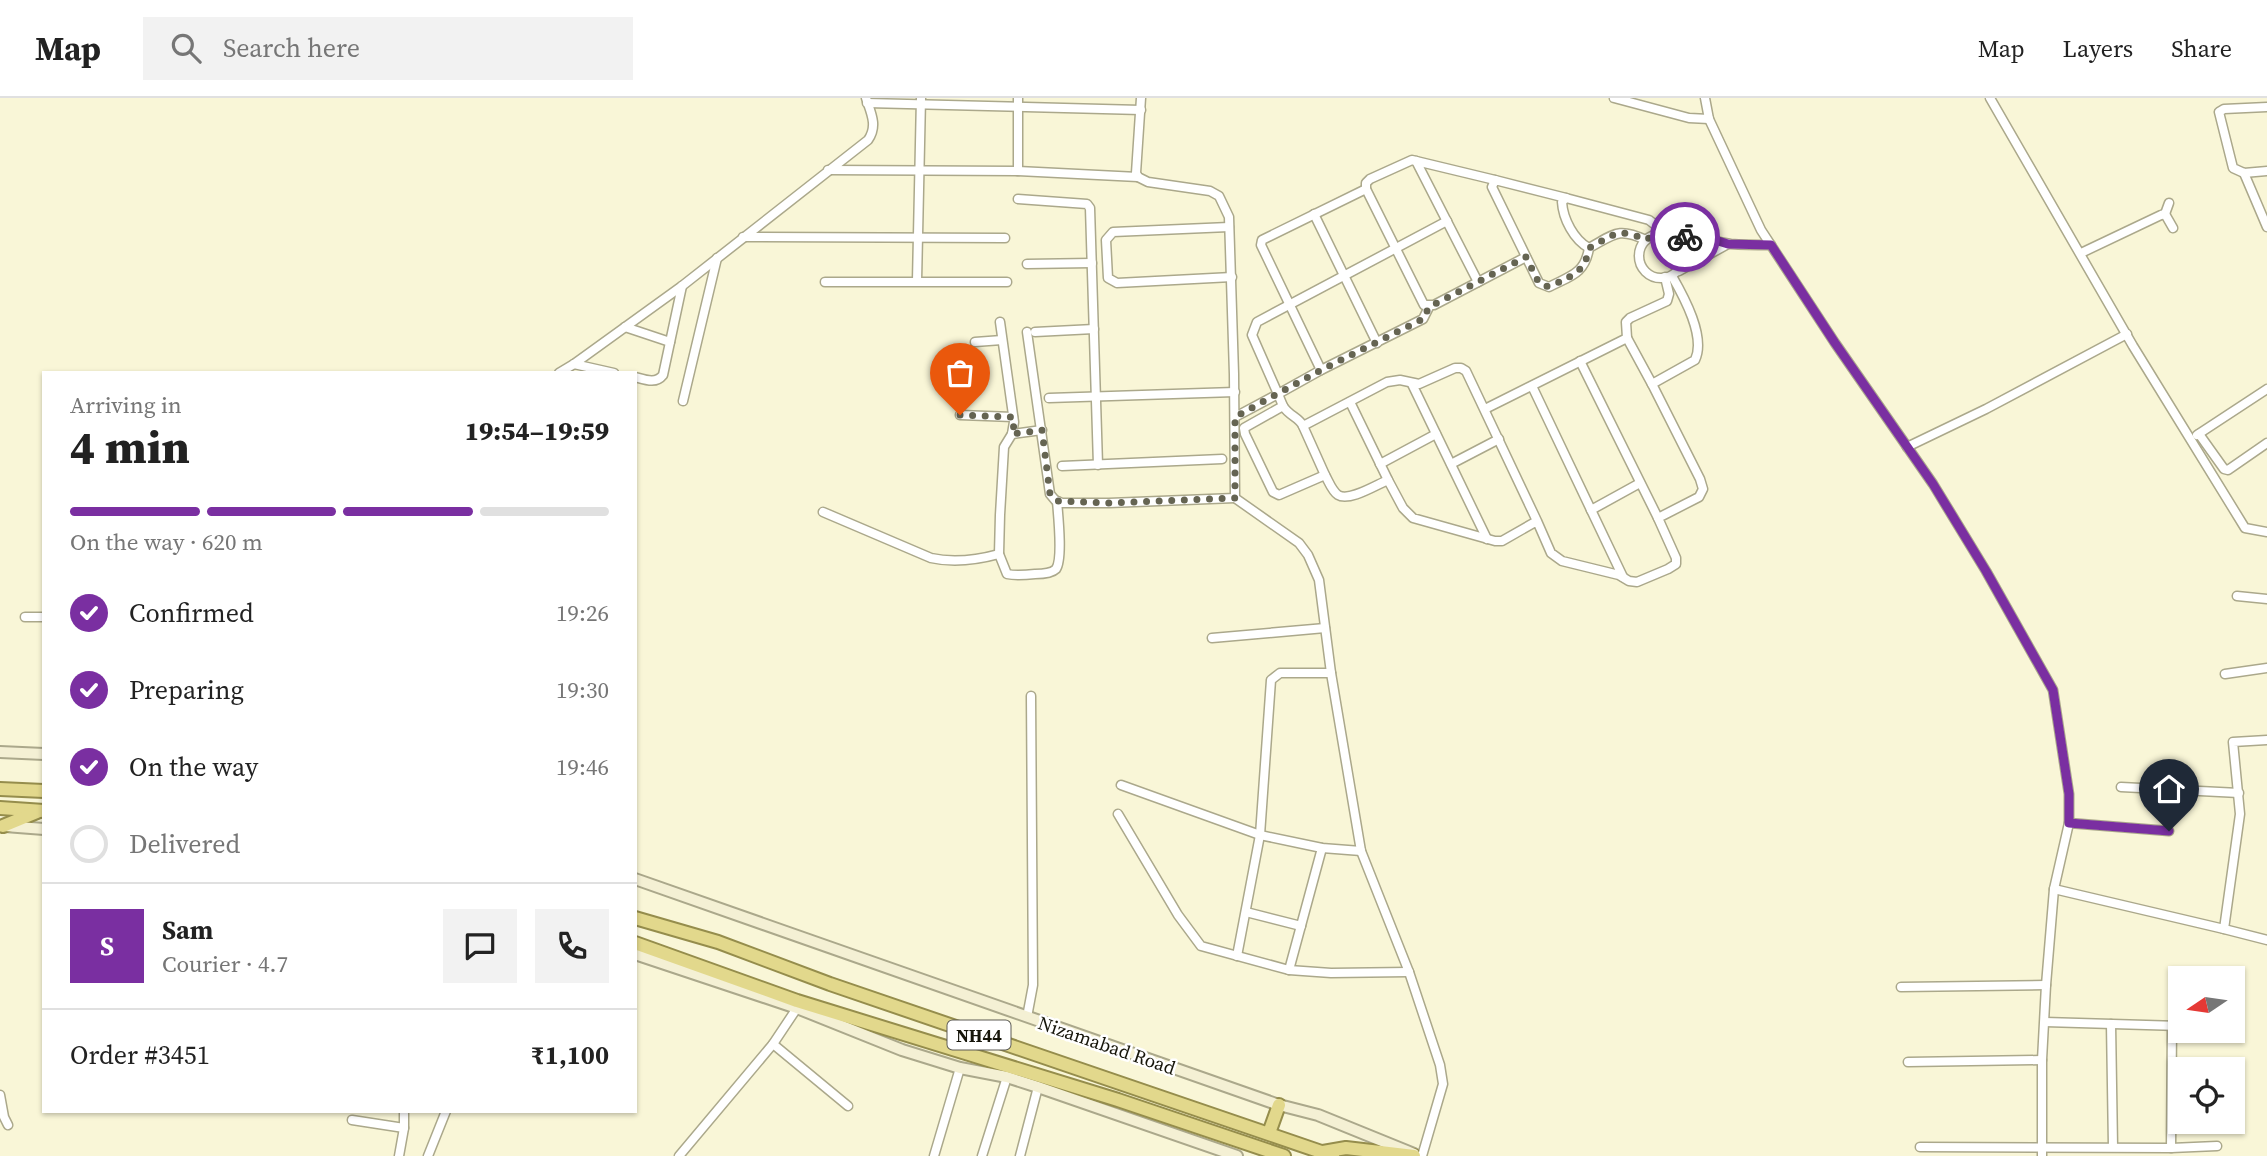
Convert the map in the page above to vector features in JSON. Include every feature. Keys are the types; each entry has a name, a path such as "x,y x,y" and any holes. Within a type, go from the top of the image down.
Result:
{"highway":[{"path":"0,789 42,792"},
{"path":"0,808 42,811"},
{"path":"2,826 42,811"},
{"name":"Nizamabad Road","path":"637,919 718,942 843,989 1328,1154"},
{"name":"NH44","path":"637,944 799,1005 1118,1100 1278,1155"},
{"path":"1269,1133 1279,1105"},
{"path":"1328,1154 1346,1148 1418,1156"}],"main road":[{"path":"0,752 42,754"},
{"path":"2,826 42,829"},
{"name":"Nizamabad Road","path":"637,879 1279,1105 1318,1115 1418,1156"},
{"path":"637,955 799,1005 902,1050 960,1068 1007,1077 1237,1156"}],"street":[{"path":"1138,177 1136,173 1141,98"},
{"path":"1614,98 1689,118 1709,119"},
{"path":"1705,98 1709,119 1761,230 1933,484 2053,690 2069,794 2069,823 2054,889 2046,985 2042,1060 2042,1156"},
{"path":"1990,98 2127,334 2195,436 2245,528 2267,531"},
{"path":"562,371 682,285 869,140 873,121 866,101 1018,102 1141,110"},
{"path":"917,281 921,101"},
{"path":"1018,102 1018,171"},
{"path":"2267,107 2224,110 2219,113 2228,157 2233,168 2244,173 2267,171"},
{"path":"1416,161 1478,282"},
{"path":"1429,307 1424,305 1366,189 1366,183 1370,179 1406,162 1416,161 1648,220 1680,244 1684,258 1672,275 1667,302 1626,322 1627,338 1703,489 1699,497 1658,518"},
{"path":"828,170 1018,171 1138,177 1148,182 1210,191 1219,196 1229,217 1235,392 1235,498"},
{"path":"2244,173 2267,227"},
{"path":"1495,180 1492,190 1539,283 1549,287 1582,269 1589,248"},
{"path":"1321,370 1261,245 1262,240 1366,189"},
{"path":"1566,198 1562,205 1573,234 1581,244 1589,248"},
{"path":"1018,199 1088,205 1098,465"},
{"path":"2081,253 2165,214 2169,203"},
{"path":"1314,214 1377,343"},
{"path":"2165,214 2174,228"},
{"path":"1388,480 1349,498 1341,498 1334,492 1301,421 1289,415 1283,406 1251,335 1257,322 1447,221"},
{"path":"1229,228 1113,232 1106,240 1108,278 1117,283 1232,277"},
{"path":"1589,248 1617,233 1625,232 1646,240"},
{"path":"1728,244 1672,275 1651,276 1641,265 1640,250 1646,240 1654,235 1702,236 1728,244 1771,245"},
{"path":"743,237 1004,238"},
{"path":"1235,417 1423,319 1429,307 1526,257"},
{"path":"683,401 717,258"},
{"path":"1027,264 1092,263"},
{"path":"1652,384 1696,360 1698,354 1699,345 1692,315 1672,275"},
{"path":"825,282 1007,282"},
{"path":"637,378 654,382 659,380 665,371 682,285"},
{"path":"1000,322 1014,425 1004,447 999,554 1007,574 1012,575 1042,574 1055,570 1058,564 1057,501 1050,494 1031,332 1094,329"},
{"path":"625,327 670,342"},
{"path":"1907,447 1986,409 2127,334"},
{"path":"1485,409 1627,338"},
{"path":"975,342 1002,340"},
{"path":"1303,426 1387,382 1400,380 1419,384 1455,368 1461,368 1485,409 1555,557 1637,582 1668,569 1676,564 1676,558 1580,361"},
{"path":"574,364 605,371"},
{"path":"1234,374 1244,372"},
{"path":"1412,384 1487,539"},
{"path":"1531,386 1623,577"},
{"path":"2195,436 2267,389"},
{"path":"1049,398 1235,392"},
{"path":"1350,402 1403,508 1413,518 1502,541 1537,521"},
{"path":"1283,406 1244,428 1273,492 1285,495 1325,475"},
{"path":"960,415 1013,417"},
{"path":"1012,434 1042,430"},
{"path":"1380,464 1436,434"},
{"path":"2195,436 2224,469 2228,470 2267,443"},
{"path":"1451,464 1499,439"},
{"path":"1062,466 1222,459"},
{"path":"1591,510 1640,484"},
{"path":"1057,501 1109,503 1235,498 1299,543 1308,555 1319,580 1331,673 1361,851 1409,972 1440,1065 1443,1084 1418,1156"},
{"path":"823,512 931,558 961,560 999,554"},
{"path":"2237,596 2267,599"},
{"path":"24,617 42,617"},
{"path":"1212,638 1325,628"},
{"path":"2225,674 2267,668"},
{"path":"1237,956 1260,835 1271,680 1280,673 1331,673"},
{"path":"1027,1017 1033,985 1031,696"},
{"path":"2224,929 2238,838 2239,793 2233,742 2267,740"},
{"path":"1121,785 1260,835 1322,848 1361,851"},
{"path":"2121,787 2239,793"},
{"path":"1118,814 1178,915 1201,946 1289,970 1331,973 1409,972"},
{"path":"2069,823 2169,831"},
{"path":"1289,970 1322,848"},
{"path":"2054,889 2267,940"},
{"path":"1245,912 1301,926"},
{"path":"1901,986 2046,985"},
{"path":"679,1156 773,1045 799,1005"},
{"path":"2045,1022 2168,1026"},
{"path":"2111,1024 2113,1147"},
{"path":"2171,1147 2175,1043"},
{"path":"773,1045 848,1107"},
{"path":"1908,1062 2042,1060"},
{"path":"934,1156 960,1068"},
{"path":"982,1156 1007,1077"},
{"path":"1020,1156 1038,1087"},
{"path":"0,1095 8,1125"},
{"path":"399,1156 404,1113"},
{"path":"428,1156 445,1113"},
{"path":"352,1120 404,1128"},
{"path":"1920,1147 2217,1146"}],"way so far":[{"path":"960,415 1013,417 1012,434 1042,430 1050,494 1062,503 1235,498 1235,417 1423,319 1429,307 1526,257 1539,283 1549,287 1582,269 1589,248 1617,233 1625,232 1646,240 1661,234 1675,239 1685,237"}],"route":[{"path":"1685,237 1702,236 1728,244 1771,245 1933,484 2053,690 2069,794 2069,823 2169,831"}]}
